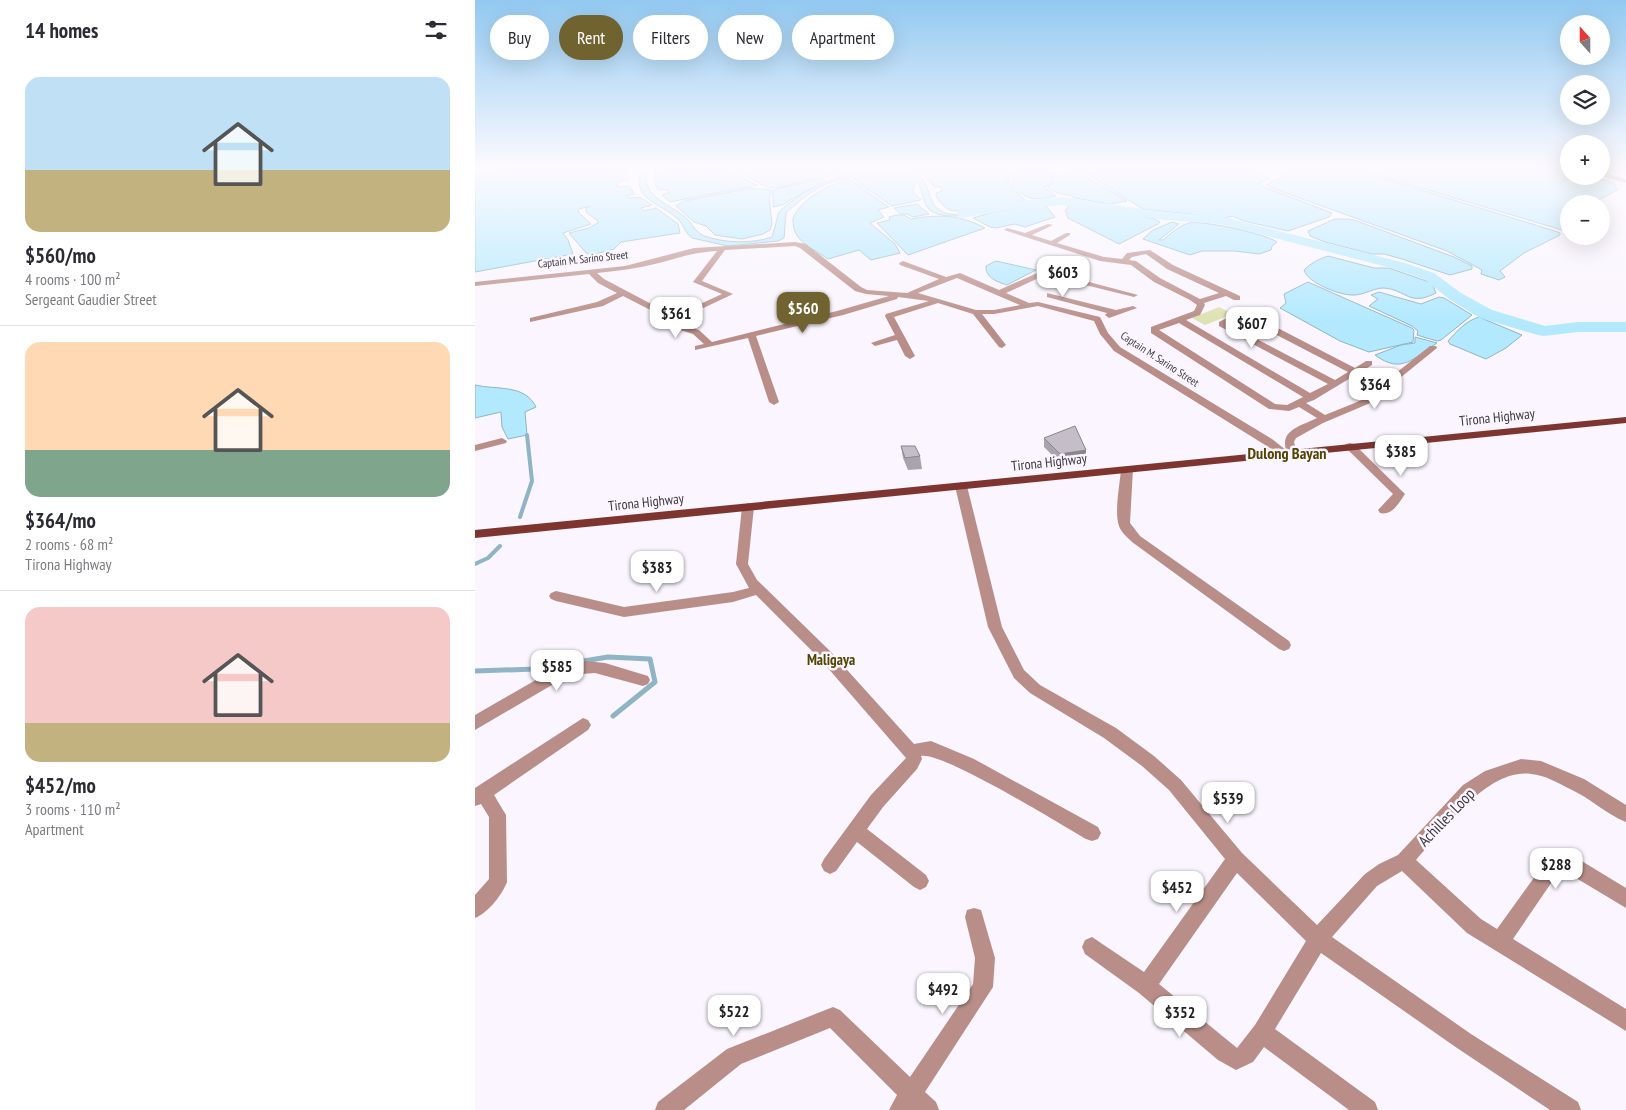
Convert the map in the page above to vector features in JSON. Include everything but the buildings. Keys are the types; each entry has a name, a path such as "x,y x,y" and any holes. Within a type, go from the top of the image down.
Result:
{"main road":[{"name":"Tirona Highway","path":"475,534 1626,420"}],"street":[{"path":"1025,236 1050,225"},
{"path":"1007,230 1103,259 1133,263 1152,277 1200,302 1227,293"},
{"path":"1052,243 1068,234"},
{"name":"Captain M. Sarino Street","path":"475,284 643,265 694,250 799,244 830,266 857,289 866,292 906,294 976,312 994,312 1027,305 1049,306 1097,319 1107,339 1117,349 1288,453"},
{"path":"1077,251 1089,244"},
{"path":"673,319 729,294 697,282 723,248"},
{"path":"1103,259 1116,251"},
{"path":"1125,261 1130,255 1147,252 1170,267 1237,298"},
{"path":"903,263 945,279"},
{"path":"591,272 601,280 673,319"},
{"path":"999,293 1044,272 1134,295"},
{"path":"698,348 840,313 906,294 957,275 1027,305"},
{"path":"533,320 600,304 625,292"},
{"path":"1050,295 1117,313"},
{"path":"910,356 889,316 937,301"},
{"path":"1200,302 1200,310 1180,320 1154,329 1154,331 1273,407 1289,408 1311,398 1369,363"},
{"path":"1097,319 1133,308"},
{"path":"976,312 1002,345"},
{"path":"1335,384 1222,324 1239,315 1246,315 1354,372"},
{"path":"673,319 674,325 696,332 710,345"},
{"path":"1180,320 1311,398"},
{"path":"751,334 774,402"},
{"path":"875,343 900,336"},
{"path":"1288,453 1291,436 1322,420 1365,402 1433,348"},
{"path":"1297,404 1322,420"},
{"path":"475,448 502,441"},
{"path":"1350,446 1399,494 1390,506 1384,510"},
{"path":"1127,469 1123,514 1125,526 1136,540 1284,645"},
{"path":"961,486 995,627 1019,674 1035,689 1102,728 1148,761 1175,785 1236,859 1318,939 1464,1040 1570,1110"},
{"path":"748,507 742,564 758,590 825,655 911,752 913,759 911,764 877,801 830,865"},
{"path":"556,596 615,612 624,612 733,597 758,590"},
{"path":"475,723 565,670 579,666 593,666 643,680"},
{"path":"475,909 498,882 499,815 479,795 583,725"},
{"path":"911,752 923,748 931,748 967,764 1091,833"},
{"name":"Achilles Loop","path":"1404,861 1469,790 1491,776 1521,766 1541,768 1578,784 1626,814"},
{"path":"855,830 920,881"},
{"path":"1146,986 1236,859"},
{"path":"1092,947 1146,986 1225,1053 1236,1060 1246,1055 1318,939 1342,910 1371,880 1385,870 1404,861 1474,926 1626,1021"},
{"path":"1499,942 1552,867 1559,864 1574,866 1626,900"},
{"path":"906,1102 983,987 985,958 974,916"},
{"path":"666,1110 734,1056 833,1017 906,1102 928,1110"},
{"path":"1262,1032 1367,1110"}],"green space":[{"path":"1219,307 1233,314 1205,325 1192,318"}],"water":[{"path":"475,220 586,220 591,224 563,233 568,240 573,254 475,272"},
{"path":"596,220 672,220 678,224 680,233 621,242 614,249 596,254 587,254 569,233 589,228 598,223"},
{"path":"679,220 687,220 704,236 747,242 772,237 777,220 785,220 784,238 778,241 728,246 690,236"},
{"path":"692,220 772,220 772,224 770,230 763,234 742,239 715,235 706,226"},
{"path":"793,220 877,220 870,223 895,244 900,253 871,260 859,250 828,259 804,243 796,233"},
{"path":"890,220 966,220 985,228 908,255 877,223"},
{"path":"976,220 1047,220 1025,227 1015,224 996,228"},
{"path":"1072,220 1156,220 1160,222 1119,244"},
{"path":"1241,220 1321,220 1288,231"},
{"path":"1333,220 1352,220 1454,257 1472,266 1472,269 1450,275 1384,254 1372,254 1325,242 1310,236 1308,231"},
{"path":"1360,220 1518,220 1560,233 1560,235 1524,253 1500,271 1505,277 1499,280 1481,274 1482,270 1447,251"},
{"path":"1528,220 1560,220 1560,229"},
{"path":"1172,222 1179,224 1159,240 1163,240 1182,226 1196,223 1248,232 1277,242 1272,246 1271,250 1259,254 1235,251 1202,251 1190,255 1143,239 1153,230"},
{"path":"1328,256 1374,268 1389,268 1432,283 1436,293 1427,297 1414,298 1392,289 1384,288 1354,295 1334,291 1311,280 1304,270 1309,265"},
{"path":"996,261 1036,270 1007,285 993,279 986,270 986,266"},
{"path":"1308,282 1412,328 1414,330 1413,342 1369,352 1340,341 1280,308 1286,303 1284,294"},
{"path":"1379,292 1421,304 1439,297 1444,298 1472,315 1441,340 1437,341 1417,335 1418,331 1412,326 1369,306 1378,299 1371,295"},
{"path":"1479,317 1522,335 1506,348 1486,359 1450,344 1448,341 1458,330"},
{"path":"1415,337 1437,343 1414,359 1400,364 1384,361 1375,355 1401,345 1415,343"},
{"path":"475,385 518,391 531,400 536,407 525,412 527,435 508,439 502,427 501,412 475,418"}],"waterway":[{"path":"1217,220 1272,232 1400,266 1429,276 1455,296 1486,314 1544,331 1578,327 1626,327"},
{"path":"520,517 532,481 527,435"},
{"path":"475,564 488,558 500,546"},
{"path":"475,671 536,669 608,657 650,659 655,682 613,716"}],"district":[{"name":"Dulong Bayan","path":"1287,453"},
{"name":"Maligaya","path":"831,659"}]}
